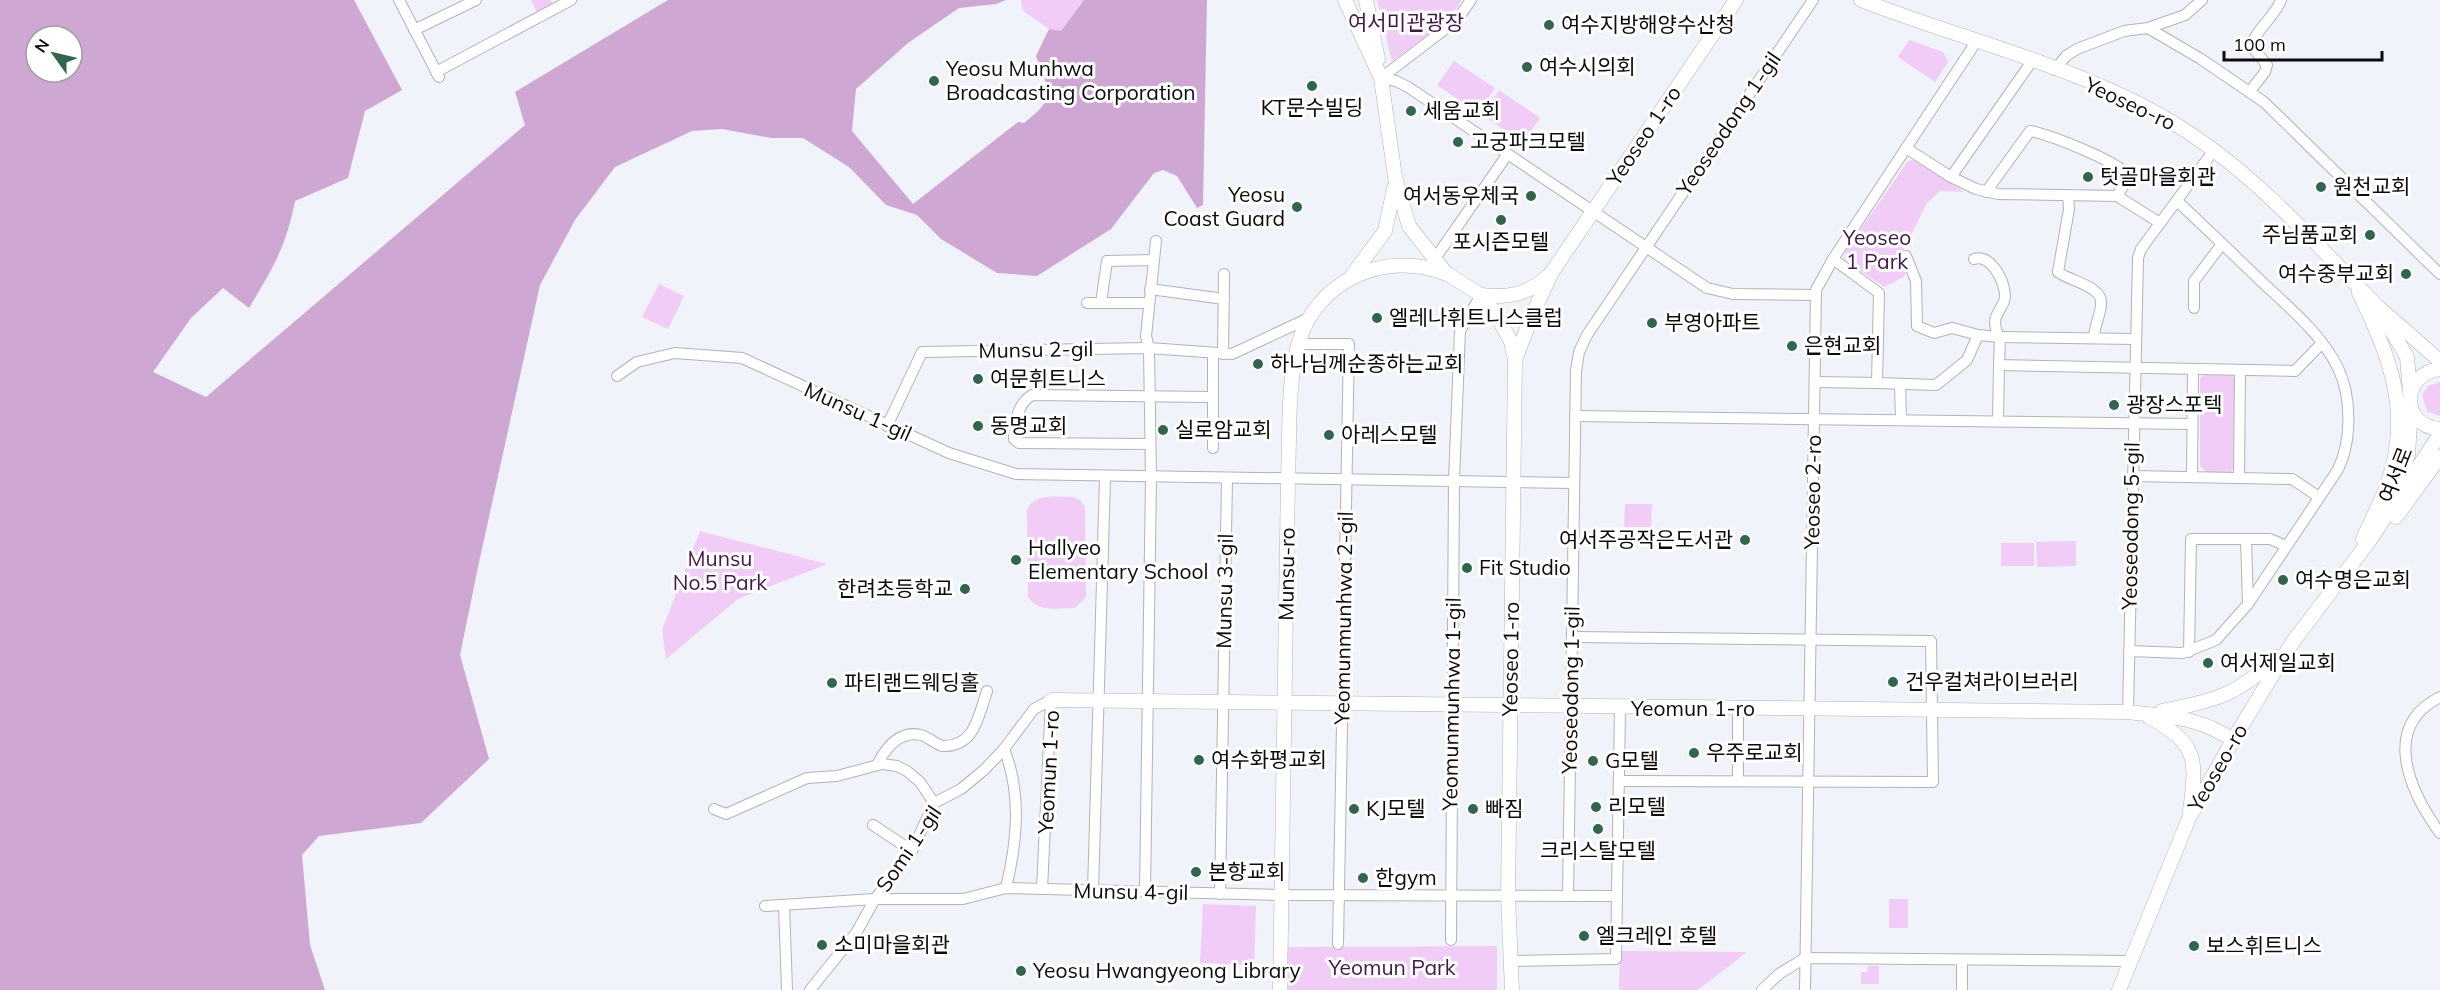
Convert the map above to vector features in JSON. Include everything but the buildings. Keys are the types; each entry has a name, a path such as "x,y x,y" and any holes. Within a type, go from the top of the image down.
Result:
{"street":[{"path":"399,0 438,75 555,4 571,0"},
{"path":"414,30 476,0"},
{"path":"1345,0 1381,78"},
{"path":"1352,0 1356,24"},
{"path":"1368,0 1395,177 1409,226 1446,273 1481,295 1520,294 1533,289 1552,272"},
{"path":"1381,78 1457,20 1471,0"},
{"name":"Yeoseo 1-ro","path":"1552,272 1736,0"},
{"name":"Yeoseodong 1-gil","path":"1568,896 1575,416 1579,352 1587,335 1813,0"},
{"name":"Yeoseo-ro","path":"1861,0 2032,61 2139,104 2214,150 2254,183 2378,306"},
{"path":"2055,70 2066,56 2077,49 2124,31 2148,28 2185,15 2202,0"},
{"path":"2250,91 2265,72 2267,65 2252,48 2252,42 2274,16 2281,0"},
{"path":"2148,28 2250,91 2277,114 2440,273"},
{"name":"Yeoseo 2-ro","path":"1805,990 1815,295 1818,284 1833,259 1976,42"},
{"path":"1951,177 2032,61"},
{"path":"1381,78 1396,81 1408,87 1592,213 1716,292 1815,295"},
{"path":"1986,192 2030,130 2098,157 2127,172 2129,177 2117,196"},
{"path":"1906,147 1951,177 1986,192 2117,196 2160,223"},
{"name":"Yeoseodong 5-gil","path":"2128,712 2134,368 2139,254 2214,150"},
{"path":"1434,260 1507,155"},
{"path":"1350,277 1371,254 1385,231 1395,177"},
{"path":"2068,195 2069,209 2058,272 2088,287 2100,297 2102,303 2094,338"},
{"path":"2129,651 2189,652 2216,640 2248,604 2337,471 2343,455 2347,401 2339,370 2322,343 2302,320 2177,201"},
{"path":"1145,892 1151,478 1149,348 1146,339 1156,241"},
{"path":"2194,308 2194,281 2222,244"},
{"path":"1906,256 1916,281 1917,326 1934,333 1952,328 1978,335 2135,339"},
{"path":"1974,259 1984,258 1992,265 2004,291 2004,302 1995,321 1999,336 1998,421"},
{"path":"1833,259 1879,293 1877,383"},
{"path":"1101,303 1107,261 1153,260"},
{"name":"Munsu-ro","path":"1280,990 1288,478 1298,344 1311,317 1336,286 1350,277 1377,268 1410,265 1446,273"},
{"path":"1515,360 1552,272"},
{"path":"1213,448 1213,397 1224,299 1224,274"},
{"name":"Yeoseo-ro","path":"2119,990 2188,818 2292,643 2352,564 2367,538 2391,472 2397,437 2396,389 2388,356 2354,282"},
{"path":"1150,289 1224,299"},
{"name":"Yeoseo 1-ro","path":"1481,295 1505,330 1515,360 1508,896 1512,990"},
{"name":"Yeomunmunhwa 1-gil","path":"1451,940 1454,480 1460,331 1481,295"},
{"path":"1087,303 1148,303"},
{"path":"2378,306 2440,362"},
{"path":"2378,306 2407,357 2410,392"},
{"name":"Munsu 2-gil","path":"887,426 922,352 1149,348 1218,354 1235,353 1287,326 1311,317"},
{"path":"1815,382 1900,385 1940,383 1967,360 1978,335"},
{"path":"1999,366 2295,371 2322,343"},
{"name":"Yeomunmunhwa 2-gil","path":"1298,344 1349,344 1338,944"},
{"name":"Munsu 1-gil","path":"617,376 637,362 675,353 742,358 949,453 1008,472 1036,477 1514,482"},
{"path":"2192,477 2193,369"},
{"path":"2410,392 2424,373 2440,369"},
{"path":"2240,370 2240,478"},
{"path":"1900,385 1901,419"},
{"name":"여서로","path":"2367,538 2385,507 2403,468 2409,446 2410,392"},
{"path":"1150,444 1019,443 1014,438 1020,410 1032,395 1213,397"},
{"path":"2411,408 2424,425 2440,429"},
{"path":"1575,416 2192,424"},
{"name":"여서로","path":"2367,538 2440,434"},
{"path":"2367,538 2385,532 2440,458"},
{"path":"2132,476 2292,479 2319,497"},
{"path":"1093,891 1105,478"},
{"name":"Munsu 3-gil","path":"1223,703 1227,478"},
{"path":"1514,482 1574,483"},
{"path":"2189,652 2191,539 2270,539 2286,546"},
{"path":"2246,539 2248,604"},
{"path":"1572,637 1931,641 1933,782 1619,781"},
{"path":"2145,714 2207,702 2230,694 2251,682 2292,643"},
{"path":"877,765 887,748 906,735 921,735 942,746 966,741 973,732 987,692"},
{"path":"2440,697 2414,717 2403,751 2408,773 2431,821 2440,833"},
{"name":"Yeomun 1-ro","path":"1042,889 1051,700 1342,706 1451,705 1932,712 2128,712 2188,718 2214,728 2233,740"},
{"name":"Somi 1-gil","path":"810,990 856,933 875,899 912,851 934,803 961,789 1004,749 1034,709 1051,700"},
{"path":"1220,894 1223,703"},
{"path":"1511,961 1616,959 1620,708"},
{"path":"1738,709 1738,782"},
{"path":"2145,714 2172,730 2190,750 2195,773 2188,818"},
{"path":"1004,749 1012,771 1016,796 1015,851 1006,888"},
{"path":"714,809 726,814 807,778 837,776 877,765 890,764 905,770 920,782 934,803"},
{"path":"873,825 912,851"},
{"name":"Munsu 4-gil","path":"765,906 875,899 963,899 1006,888 1339,896 1617,896"},
{"path":"784,904 787,990"},
{"path":"1762,990 1779,974 1805,958 2131,962"},
{"path":"1962,960 1962,990"}],"green space":[{"path":"531,0 551,0 552,3 550,8 538,14"},
{"path":"1021,0 1084,0 1061,32 1049,29 1023,11"},
{"name":"여서미관광장","path":"1377,0 1462,0 1448,20 1392,61"},
{"path":"1909,40 1943,52 1948,62 1935,82 1898,57"},
{"path":"1454,61 1495,88 1478,113 1437,85"},
{"path":"1499,90 1540,118 1523,142 1482,115"},
{"name":"Yeoseo 1 Park","path":"1916,160 1964,192 1940,191 1926,204 1903,252 1907,269 1904,277 1884,287 1844,259 1847,249 1908,161"},
{"path":"659,284 684,296 668,329 642,317"},
{"path":"2207,372 2228,373 2235,378 2233,469 2229,474 2206,472 2200,466 2200,379"},
{"path":"2440,382 2440,416 2427,411 2422,395 2428,386"},
{"path":"1046,497 1072,497 1080,500 1085,507 1086,597 1075,608 1042,607 1036,605 1028,596 1027,511 1034,501"},
{"path":"1625,504 1652,504 1651,527 1624,527"},
{"name":"Munsu No.5 Park","path":"700,531 827,564 738,599 666,659 662,630"},
{"path":"2076,541 2076,566 2037,567 2036,542"},
{"path":"2001,543 2034,543 2034,566 2001,566"},
{"path":"1889,899 1908,899 1908,928 1889,928"},
{"path":"1203,904 1256,906 1254,965 1200,963"},
{"name":"Yeomun Park","path":"1497,946 1497,990 1288,990 1286,947"},
{"path":"1620,951 1747,952 1698,990 1619,990"},
{"path":"1868,966 1879,966 1879,984 1861,984 1861,972 1867,972"}],"shaded area":[{"path":"0,0 354,0 402,90 365,111 348,178 295,201 278,257 249,308 223,288 191,318 153,372 206,397 525,125 515,92 668,0 1006,0 996,4 959,8 908,43 856,89 852,131 913,204 1018,122 1024,123 1042,107 1048,94 1036,56 1049,29 1061,31 1084,0 1207,0 1203,205 1197,208 1177,176 1163,170 1154,173 1111,229 1037,276 997,273 941,239 917,215 886,205 849,167 803,138 771,138 722,129 692,131 615,167 575,220 540,285 478,567 460,655 489,759 421,823 319,836 302,855 310,945 325,990 0,990"}],"place":[{"name":"여수지방해양수산청","path":"1549,25"},
{"name":"여수시의회","path":"1527,67"},
{"name":"Yeosu Munhwa Broadcasting Corporation","path":"934,81"},
{"name":"KT문수빌딩","path":"1312,86"},
{"name":"세움교회","path":"1411,111"},
{"name":"고궁파크모텔","path":"1458,142"},
{"name":"텃골마을회관","path":"2088,177"},
{"name":"원천교회","path":"2321,187"},
{"name":"여서동우체국","path":"1531,196"},
{"name":"Yeosu Coast Guard","path":"1297,207"},
{"name":"포시즌모텔","path":"1501,220"},
{"name":"주님품교회","path":"2370,235"},
{"name":"여수중부교회","path":"2406,274"},
{"name":"엘레나휘트니스클럽","path":"1377,318"},
{"name":"부영아파트","path":"1652,323"},
{"name":"은현교회","path":"1792,346"},
{"name":"하나님께순종하는교회","path":"1258,364"},
{"name":"여문휘트니스","path":"978,379"},
{"name":"광장스포텍","path":"2114,405"},
{"name":"동명교회","path":"978,426"},
{"name":"실로암교회","path":"1163,430"},
{"name":"아레스모텔","path":"1329,435"},
{"name":"여서주공작은도서관","path":"1745,540"},
{"name":"Hallyeo Elementary School","path":"1016,560"},
{"name":"Fit Studio","path":"1467,568"},
{"name":"여수명은교회","path":"2283,580"},
{"name":"한려초등학교","path":"965,589"},
{"name":"여서제일교회","path":"2208,663"},
{"name":"건우컬쳐라이브러리","path":"1893,682"},
{"name":"파티랜드웨딩홀","path":"832,683"},
{"name":"우주로교회","path":"1694,753"},
{"name":"여수화평교회","path":"1199,760"},
{"name":"G모텔","path":"1593,761"},
{"name":"리모텔","path":"1596,807"},
{"name":"KJ모텔","path":"1354,809"},
{"name":"빠짐","path":"1473,809"},
{"name":"크리스탈모텔","path":"1598,829"},
{"name":"본향교회","path":"1196,872"},
{"name":"한gym","path":"1363,878"},
{"name":"엘크레인 호텔","path":"1584,936"},
{"name":"소미마을회관","path":"822,945"},
{"name":"보스휘트니스","path":"2194,946"},
{"name":"Yeosu Hwangyeong Library","path":"1021,971"}]}
